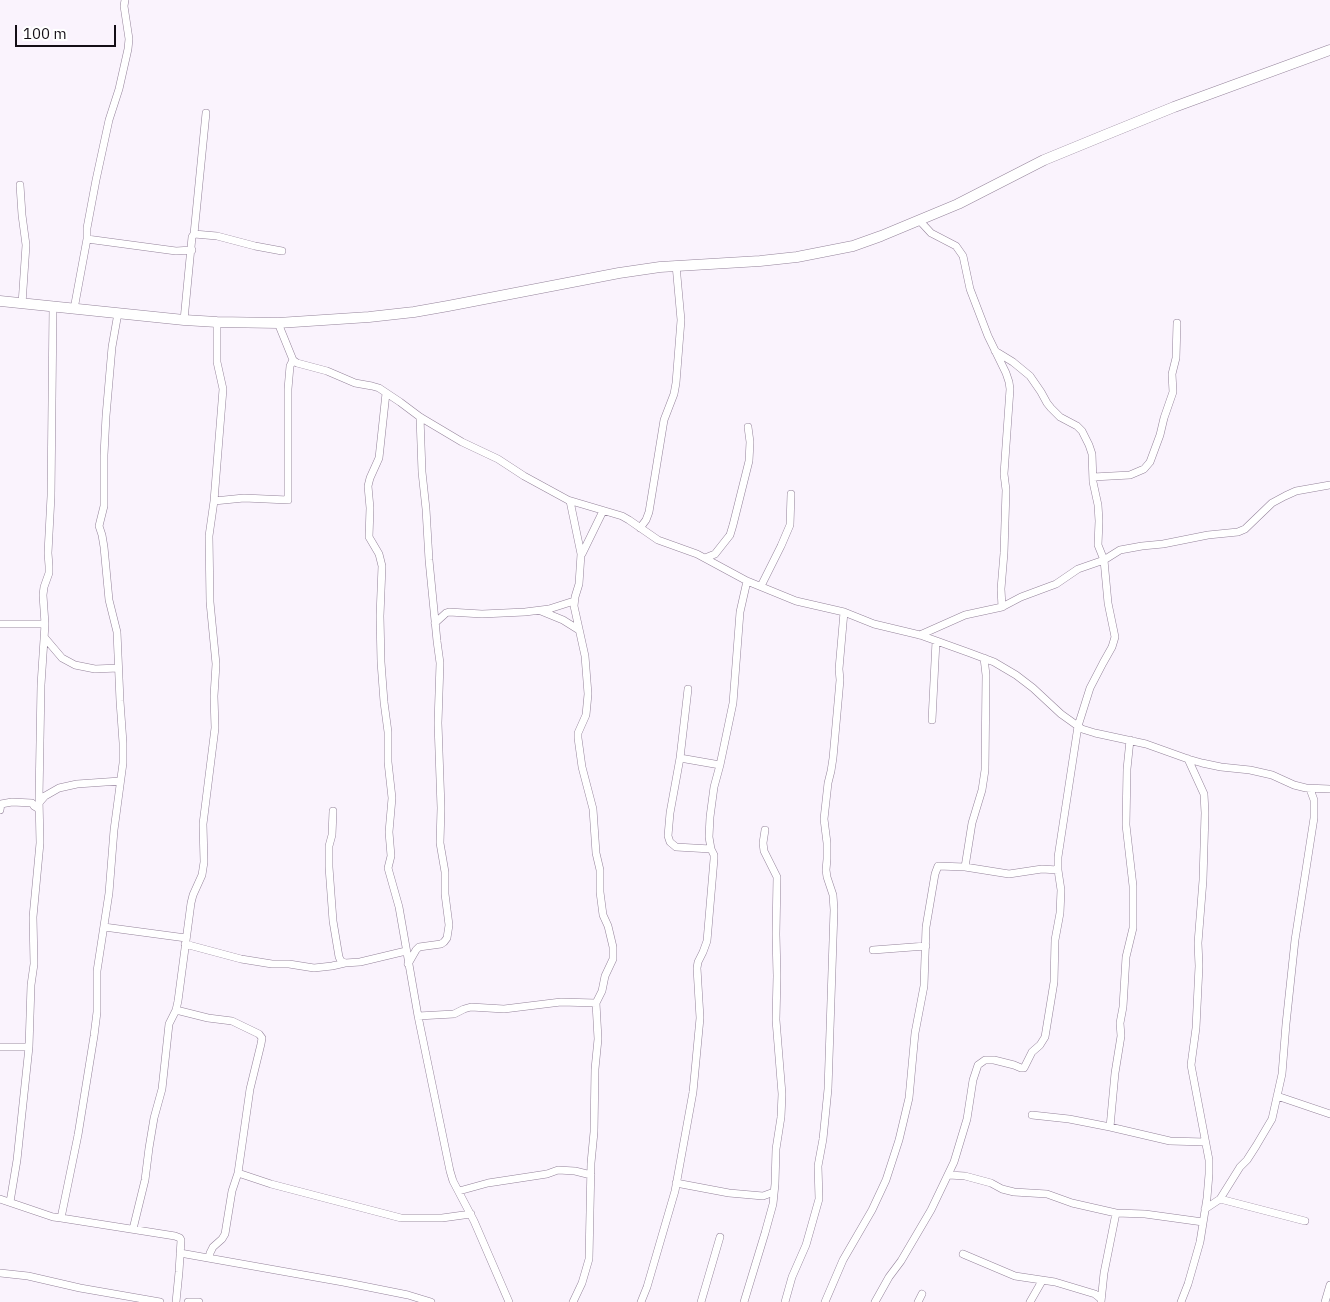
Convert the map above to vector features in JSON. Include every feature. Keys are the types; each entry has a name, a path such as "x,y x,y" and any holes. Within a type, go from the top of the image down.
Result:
{"street":[{"path":"74,309 97,172 128,50 129,39 124,13 119,0"},
{"path":"124,13 125,0"},
{"path":"0,301 184,320 278,323 414,312 619,273 676,266 797,257 854,246 958,204 1044,160 1096,138 1174,107 1330,50"},
{"path":"184,320 206,113"},
{"path":"20,184 26,252 22,304"},
{"path":"920,220 932,232 956,246 963,256 970,289 988,336 1006,373 1010,389 1004,474 1006,490 1001,589 1002,607"},
{"path":"194,234 217,236 282,251"},
{"path":"87,239 176,251 192,250"},
{"path":"640,528 649,512 664,420 676,383 681,320 676,266"},
{"path":"10,1202 17,1160 29,1047 31,985 34,964 34,917 40,843 37,803 45,624 43,595 49,573 53,307"},
{"path":"61,1218 78,1135 94,1036 97,1012 97,971 109,893 123,744 117,632 109,600 104,547 99,526 104,506 106,416 112,347 118,313"},
{"path":"133,1229 145,1180 154,1118 162,1090 169,1024 176,1010 193,895 202,875 204,862 203,824 215,728 214,688 216,664 210,602 209,536 214,501 223,389 216,362 217,322"},
{"path":"278,323 293,360 297,363 327,370 355,382 372,386 462,442 498,459 524,476 570,501 622,516 658,540 705,558 747,581 796,601 844,612 874,624 920,635 994,662 1016,675 1061,714 1078,726 1095,733 1146,744 1188,759 1221,767 1250,770 1272,775 1294,785 1310,789 1330,789"},
{"path":"1093,477 1130,475 1144,469 1150,462 1173,392 1172,374 1176,358 1177,323"},
{"path":"875,1302 889,1277 901,1262 935,1202 954,1162 978,1066 985,1060 994,1060 1024,1068 1032,1052 1045,1038 1054,982 1055,940 1060,913 1061,890 1058,858 1078,726 1090,688 1112,647 1115,637 1108,603 1104,560 1098,545 1098,505 1093,477 1092,454 1089,445 1077,426 1060,417 1051,408 1030,376 1013,362 995,351"},
{"path":"214,501 244,498 288,500 288,389 290,366 293,360"},
{"path":"386,393 379,458 368,486 370,508 369,537 379,554 382,566 381,662 392,798 389,832 391,856 388,868 399,907 418,1016 450,1171 509,1302"},
{"path":"408,964 416,950 420,947 441,944 444,942 448,932 445,872 440,843 441,808 438,723 440,663 429,560 420,417"},
{"path":"705,558 715,554 730,535 748,461 750,442 748,428"},
{"path":"920,635 965,615 1002,607 1021,596 1056,584 1078,570 1104,560 1120,550 1208,535 1238,532 1246,529 1272,503 1285,496 1296,491 1330,485"},
{"path":"761,586 790,525 791,494"},
{"path":"570,501 581,554 579,584 574,601 585,656 588,694 586,715 578,733 579,744 582,767 593,809 603,915 613,947 613,959 596,1003 598,1039 595,1069 596,1101 591,1175 589,1259 574,1301"},
{"path":"581,554 603,511"},
{"path":"715,554 716,564"},
{"path":"641,1302 660,1244 676,1183 693,1092 700,1018 697,968 707,941 714,859 709,837 710,817 714,787 733,703 740,612 747,581"},
{"path":"435,623 449,612 504,614 539,611 574,601"},
{"path":"539,611 563,620 579,630"},
{"path":"785,1302 792,1276 806,1245 818,1199 818,1166 823,1139 828,1088 834,910 833,895 827,877 827,843 824,819 833,758 844,612"},
{"path":"0,624 45,624"},
{"path":"44,638 62,658 74,665 95,669 118,668"},
{"path":"932,720 936,641"},
{"path":"965,867 972,824 982,790 985,770 986,675 984,658"},
{"path":"688,689 680,758 669,821 669,839 672,844 680,848 711,849"},
{"path":"1110,1127 1114,1080 1122,1036 1120,1022 1123,1007 1126,957 1133,928 1133,886 1126,825 1127,769 1130,740"},
{"path":"680,758 720,765"},
{"path":"1181,1302 1200,1242 1209,1174 1209,1160 1191,1065 1196,1028 1199,966 1198,943 1205,813 1204,794 1188,759"},
{"path":"0,810 1,804 12,802 37,803 60,788 77,784 120,781"},
{"path":"1205,1209 1220,1199 1272,1119 1284,1056 1300,901 1314,818 1314,800 1310,789"},
{"path":"333,811 329,867 333,921 342,960"},
{"path":"744,1302 772,1204 776,1149 781,1117 782,1094 776,1020 777,876 764,851 765,830"},
{"path":"825,1302 843,1260 879,1195 894,1159 909,1098 915,1033 924,986 926,927 938,866 965,867 1010,874 1042,869 1058,870"},
{"path":"104,927 186,941 257,962 314,968 334,965 342,960 360,962 379,959 406,951"},
{"path":"873,950 926,946"},
{"path":"418,1016 454,1014 471,1007 504,1009 561,1002 596,1003"},
{"path":"176,1010 208,1018 232,1021 259,1034 262,1038 250,1089 238,1173 232,1191 224,1234 222,1239 213,1246 209,1258"},
{"path":"0,1047 29,1047"},
{"path":"1277,1096 1330,1114"},
{"path":"1032,1115 1069,1119 1170,1141 1205,1142"},
{"path":"458,1191 488,1183 547,1174 558,1170 575,1171 591,1175"},
{"path":"238,1173 271,1184 401,1218 442,1218 471,1214"},
{"path":"948,1174 965,1176 991,1183 1002,1189 1014,1192 1047,1194 1072,1203 1116,1213 1145,1214 1203,1222"},
{"path":"676,1183 729,1193 763,1196 774,1192"},
{"path":"763,1196 772,1204"},
{"path":"0,1198 53,1217 178,1237 181,1240 176,1302"},
{"path":"1220,1199 1305,1221"},
{"path":"963,1254 1015,1276 1055,1282 1099,1298 1116,1213"},
{"path":"701,1302 720,1237"},
{"path":"180,1253 361,1285 431,1302"},
{"path":"0,1273 28,1276 90,1290 160,1302"},
{"path":"1030,1302 1042,1281"},
{"path":"1326,1302 1330,1285"},
{"path":"918,1302 922,1294"},
{"path":"188,1302 200,1302"}]}
